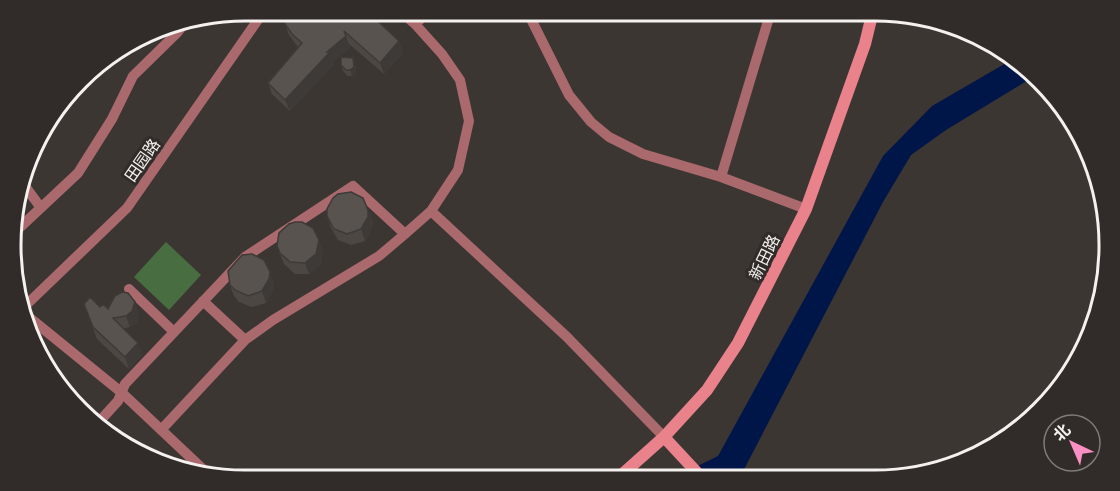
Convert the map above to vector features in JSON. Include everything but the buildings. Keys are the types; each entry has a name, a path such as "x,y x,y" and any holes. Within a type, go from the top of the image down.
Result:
{"street":[{"name":"田园路","path":"29,303 127,208 256,21"},
{"path":"161,430 245,340 273,320 379,256 405,234 431,211 458,170 469,121 459,80 442,54 412,21"},
{"path":"415,24 418,21"},
{"path":"533,21 569,95 591,122 609,137 643,154 721,177 806,209"},
{"path":"721,177 768,21"},
{"name":"新田路","path":"627,470 664,437 707,390 738,343 806,209 865,44 870,21"},
{"path":"22,227 78,173 112,119 133,76 178,32"},
{"path":"102,418 118,401 125,384 245,257 353,186 405,234"},
{"path":"28,190 41,208"},
{"path":"431,211 567,337 694,470"},
{"path":"129,289 174,332"},
{"path":"203,302 245,340"},
{"path":"34,322 121,392 198,465"}],"green space":[{"path":"166,242 201,275 169,310 134,277"}],"water":[{"path":"1006,63 1027,81 946,130 911,155 883,202 744,470 689,470 718,456 883,156 932,106"}]}
